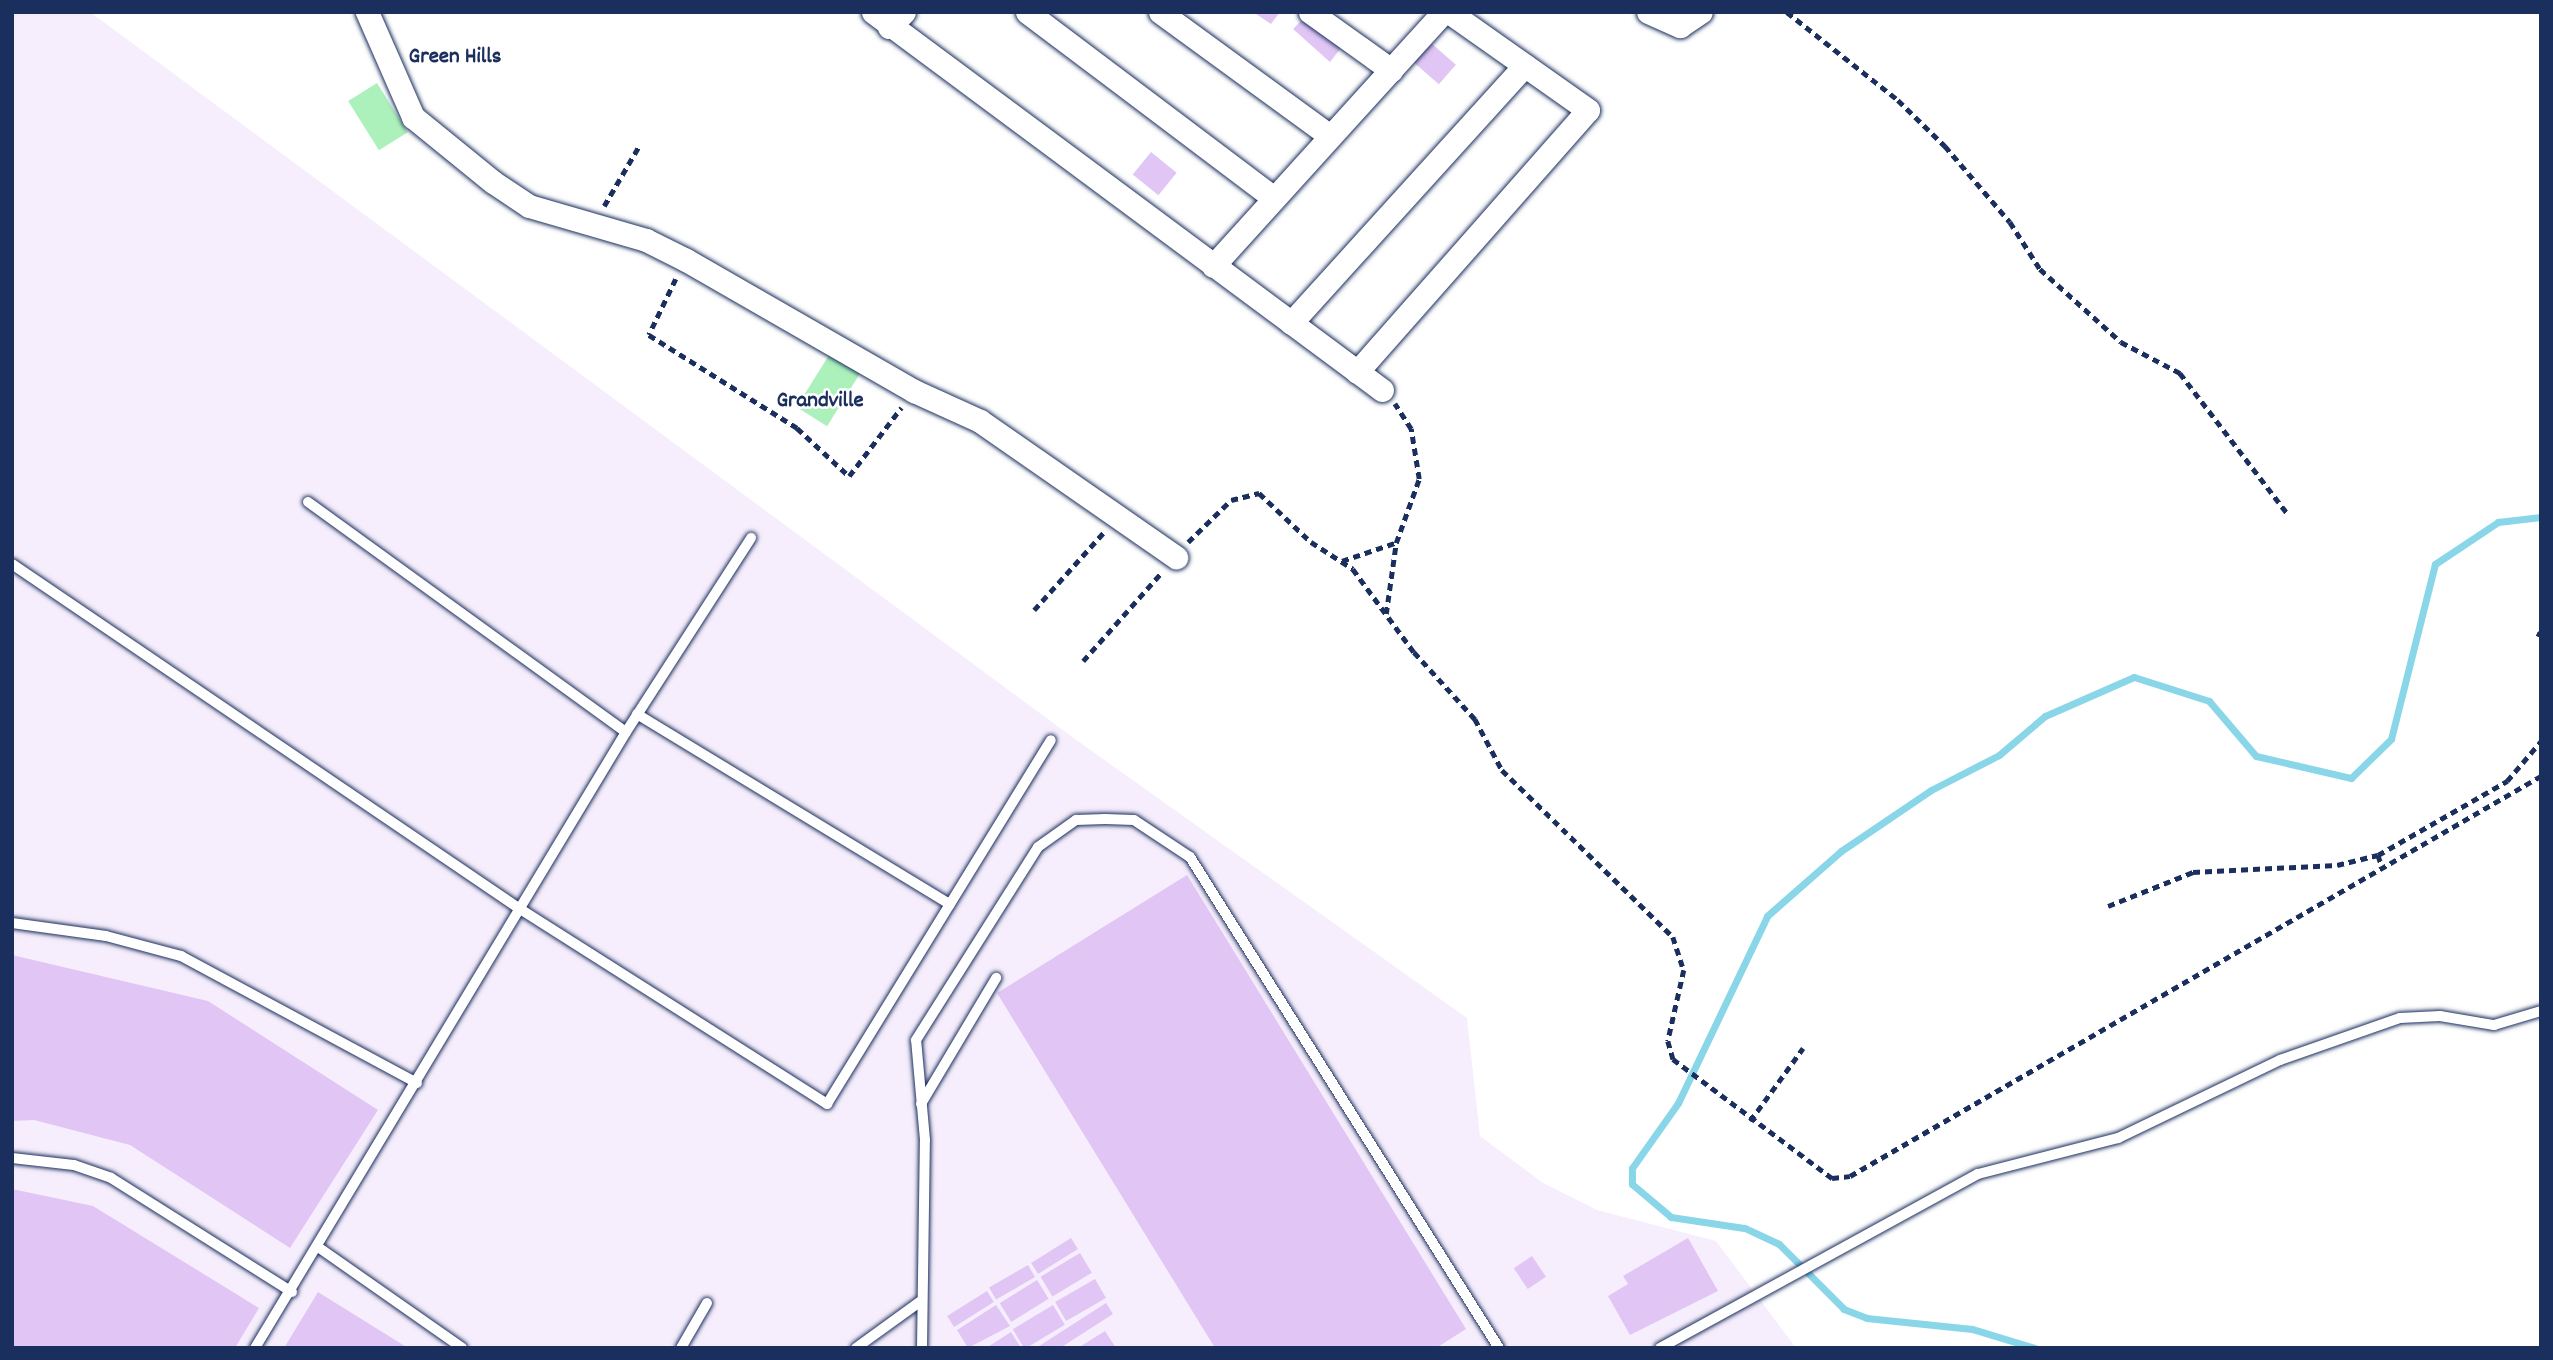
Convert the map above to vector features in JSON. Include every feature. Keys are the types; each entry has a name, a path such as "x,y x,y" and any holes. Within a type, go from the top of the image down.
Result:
{"street":[{"path":"367,12 400,96 432,137 529,206 686,260 914,391 980,421 1116,519 1176,556"},
{"path":"1027,12 1274,198"},
{"path":"1160,12 1330,136"},
{"path":"1310,12 1391,70"},
{"path":"1213,265 1443,12"},
{"path":"1357,372 1588,110 1448,12"},
{"path":"1648,12 1680,26 1701,12"},
{"path":"889,17 1213,265 1382,390"},
{"path":"1291,323 1525,65"}],"lane":[{"path":"308,502 626,732"},
{"path":"256,1348 637,714 751,538"},
{"path":"12,564 520,909 827,1104 1051,740"},
{"path":"637,714 950,904"},
{"path":"922,1348 921,1104 916,1040 1038,847 1076,820 1134,820 1190,857 1499,1348"},
{"path":"12,923 106,936 181,957 417,1083"},
{"path":"921,1104 996,978"},
{"path":"1660,1348 1832,1251 1978,1174 2118,1138 2359,1030 2441,1016 2494,1025 2541,1011"},
{"path":"12,1158 74,1164 111,1178 292,1292"},
{"path":"318,1247 462,1348"},
{"path":"856,1348 921,1301"},
{"path":"681,1348 708,1303"}],"path":[{"path":"1787,12 1898,100 1945,146 2010,222 2040,269 2121,342 2180,373 2287,513"},
{"path":"593,226 639,146"},
{"path":"686,260 649,335 786,420 849,476 914,391"},
{"path":"1382,390 1412,429 1419,459 1415,492 1396,543 1386,614"},
{"path":"1083,661 1176,556 1231,500 1259,493 1311,542 1342,561 1475,719 1502,770 1672,937 1684,970 1668,1041 1685,1072 1825,1175 1850,1176 2541,776"},
{"path":"1034,610 1116,519"},
{"path":"1342,561 1396,543"},
{"path":"2108,906 2193,872 2337,865 2378,855 2507,781 2540,746"},
{"path":"2422,831 2438,837"},
{"path":"2378,855 2383,869"},
{"path":"1750,1121 1803,1048"}],"shaded area":[{"path":"12,12 90,12 1075,739 1467,1018 1480,1136 1543,1183 1597,1210 1716,1241 1796,1348 12,1348"}],"green space":[{"path":"377,83 408,132 379,150 348,101"},
{"path":"831,352 862,371 827,426 797,407"}],"building":[{"path":"1253,12 1280,12 1271,24"},
{"path":"1307,15 1345,43 1330,62 1293,29"},
{"path":"1431,43 1456,65 1439,84 1414,63"},
{"path":"1151,152 1177,173 1158,195 1133,175"},
{"path":"1187,875 1466,1329 1436,1348 1215,1348 997,993"},
{"path":"12,955 208,1001 378,1110 290,1248 130,1145 34,1120 12,1121"},
{"path":"12,1189 93,1206 259,1308 235,1348 12,1348"},
{"path":"1071,1238 1078,1249 1038,1274 1031,1263"},
{"path":"1688,1238 1718,1291 1630,1335 1608,1296 1628,1284 1623,1276"},
{"path":"1080,1253 1092,1273 1052,1296 1041,1277"},
{"path":"1532,1256 1546,1277 1528,1289 1514,1268"},
{"path":"1028,1265 1035,1277 996,1300 989,1288"},
{"path":"1095,1279 1106,1298 1066,1321 1055,1302"},
{"path":"1037,1280 1049,1299 1011,1322 1000,1303"},
{"path":"987,1291 994,1302 954,1327 947,1316"},
{"path":"318,1292 408,1348 284,1348"},
{"path":"1106,1303 1113,1314 1060,1348 1036,1348"},
{"path":"996,1305 1010,1326 968,1348 957,1330"},
{"path":"1053,1305 1065,1325 1026,1348 1013,1329"},
{"path":"1105,1331 1116,1348 1078,1348"},
{"path":"1011,1332 1021,1348 986,1348"}],"waterway":[{"path":"2035,1348 1972,1329 1867,1318 1844,1309 1779,1244 1744,1228 1671,1217 1632,1184 1632,1168 1678,1103 1767,916 1841,851 1931,790 1999,755 2045,716 2134,677 2209,701 2256,756 2351,778 2391,739 2435,564 2498,522 2541,517"}],"district":[{"name":"Green Hills","path":"455,58"},
{"name":"Grandville","path":"820,402"}]}
